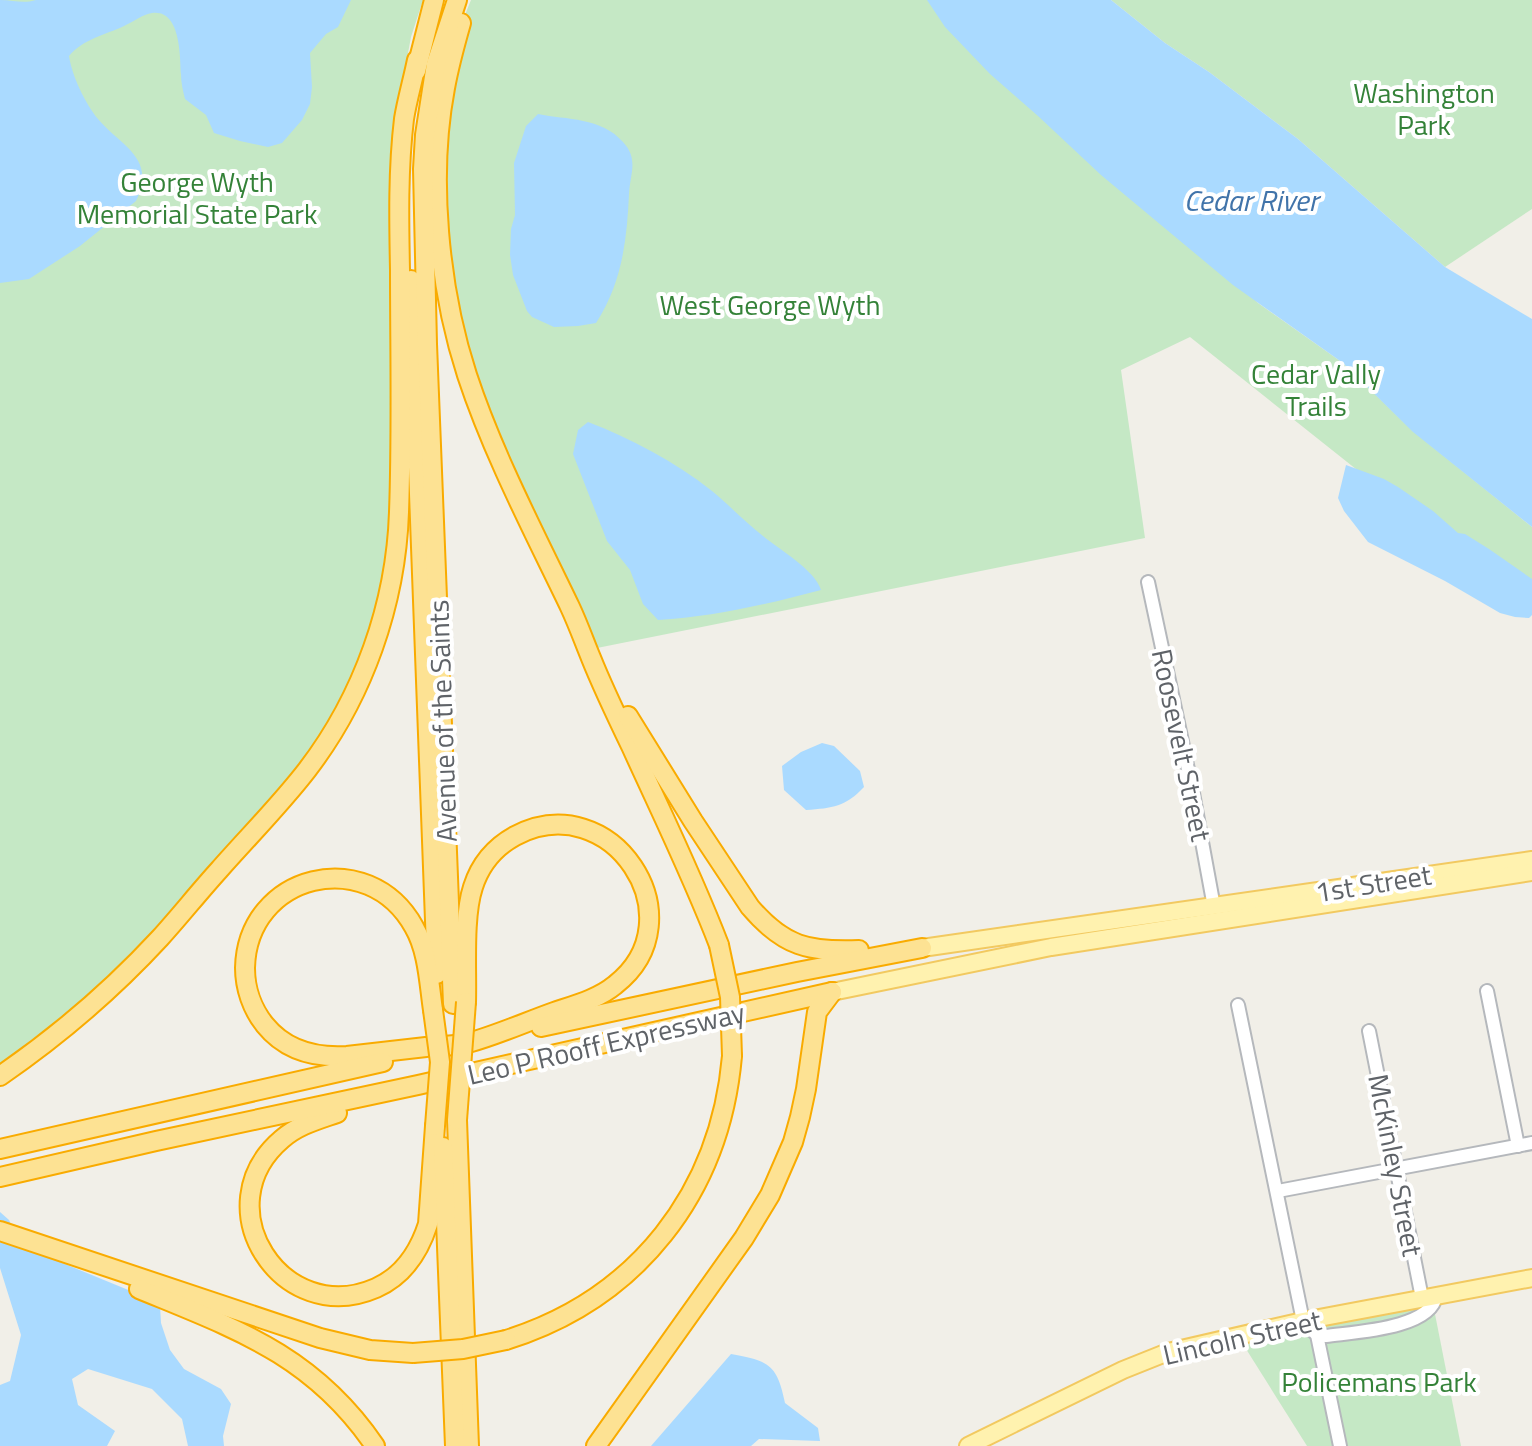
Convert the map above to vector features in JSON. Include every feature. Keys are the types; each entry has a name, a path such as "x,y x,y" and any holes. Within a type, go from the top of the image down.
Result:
{"highway":[{"name":"Avenue of the Saints","path":"434,0 417,60 410,119 408,201 448,1006 440,1062 469,1446"},
{"name":"Avenue of the Saints","path":"455,1446 445,1123 448,1006 423,182 425,135 436,64 457,0"},
{"path":"467,0 445,89 441,123 438,220 446,285 459,349 477,403 572,612 639,735 761,920 789,941 822,951 922,948"},
{"path":"0,1076 57,1035 159,939 308,768 356,686 382,620 396,557 399,513 400,188 405,117 417,60"},
{"path":"0,1231 218,1312 352,1346 413,1353 463,1349 506,1340 552,1322 600,1295 637,1263 669,1227 692,1192 716,1138 728,1092 732,1056 730,997 719,945 572,612"},
{"path":"560,824 595,833 632,862 643,884 649,913 647,939 626,975 603,993 467,1043 329,1057 291,1047 262,1022 250,998 245,974 246,950 268,907 280,896 320,879 343,878 371,885 394,900 415,928 448,1006 477,877 496,849 533,828 560,824"},
{"name":"Leo P Rooff Expressway","path":"0,1149 467,1043 922,948"},
{"path":"596,1446 749,1231 770,1195 793,1142 800,1117 817,1012 832,992"},
{"name":"Leo P Rooff Expressway","path":"0,1177 832,992"},
{"path":"418,1085 303,1125 282,1138 266,1155 252,1184 250,1217 254,1237 270,1264 293,1283 331,1296 373,1290 399,1273 419,1248 428,1224 445,1123"},
{"path":"218,1312 324,1386 356,1419 375,1446"}],"main road":[{"name":"1st Street","path":"1215,914 1532,860"},
{"name":"1st Street","path":"1215,914 1532,872"},
{"name":"Leo P Rooff Expressway","path":"922,948 1215,914"},
{"name":"Leo P Rooff Expressway","path":"832,992 1215,914"},
{"name":"Lincoln Street","path":"968,1446 1149,1359 1189,1347 1303,1321 1532,1278"}],"street":[{"name":"Roosevelt Street","path":"1148,582 1215,914"},
{"path":"1487,991 1518,1146"},
{"path":"1238,1005 1303,1321 1317,1335 1340,1446"},
{"name":"McKinley Street","path":"1369,1031 1429,1297"},
{"path":"1278,1191 1532,1143"},
{"path":"1317,1335 1394,1325 1419,1318 1435,1303 1429,1297"}],"green space":[{"name":"George Wyth Memorial State Park","path":"0,0 423,0 411,37 400,96 395,171 390,313 391,490 387,551 376,607 357,663 335,713 308,754 167,918 111,978 0,1065"},
{"name":"West George Wyth","path":"471,0 971,0 1258,303 1343,363 1414,432 1532,527 1532,609 1190,337 1121,370 1145,538 592,649 459,349 439,155 460,27"},
{"name":"Washington Park","path":"1111,0 1532,0 1532,209 1445,267 1298,139"},
{"name":"Policemans Park","path":"1433,1304 1461,1446 1307,1446 1241,1341"}],"water":[{"path":"0,0 351,0 338,27 326,34 310,53 310,104 302,120 282,143 268,147 214,133 206,115 185,99 177,36 169,18 162,14 145,15 75,50 69,56 80,89 98,119 134,154 140,164 141,186 136,201 80,246 29,279 0,283"},
{"name":"Cedar River","path":"927,0 1111,0 1298,139 1445,267 1532,319 1532,527 1413,432 1343,363 1233,285 1101,175 990,74 945,27"},
{"path":"538,114 605,128 623,142 631,154 622,261 612,292 596,323 554,327 532,317 513,275 510,255 515,215 514,163 526,126"},
{"path":"588,422 652,452 698,480 812,575 821,590 740,609 658,620 643,604 630,570 607,541 573,454 578,430"},
{"path":"1346,465 1398,487 1458,533 1465,534 1532,579 1532,615 1529,618 1500,613 1368,542 1338,498"},
{"path":"822,743 834,746 860,771 864,787 851,799 838,805 806,810 784,790 782,766 801,752"},
{"path":"0,1212 9,1220 21,1246 143,1296 160,1306 161,1323 170,1350 184,1369 221,1389 231,1404 223,1436 224,1446 188,1446 182,1419 152,1389 88,1369 72,1379 78,1405 115,1431 107,1446 0,1446 0,1385 10,1381 21,1335 0,1268"},
{"path":"731,1354 769,1366 779,1380 785,1403 818,1428 820,1441 759,1439 751,1446 651,1446"}],"park label":[{"name":"Cedar Vally Trails","path":"1316,389"}]}
